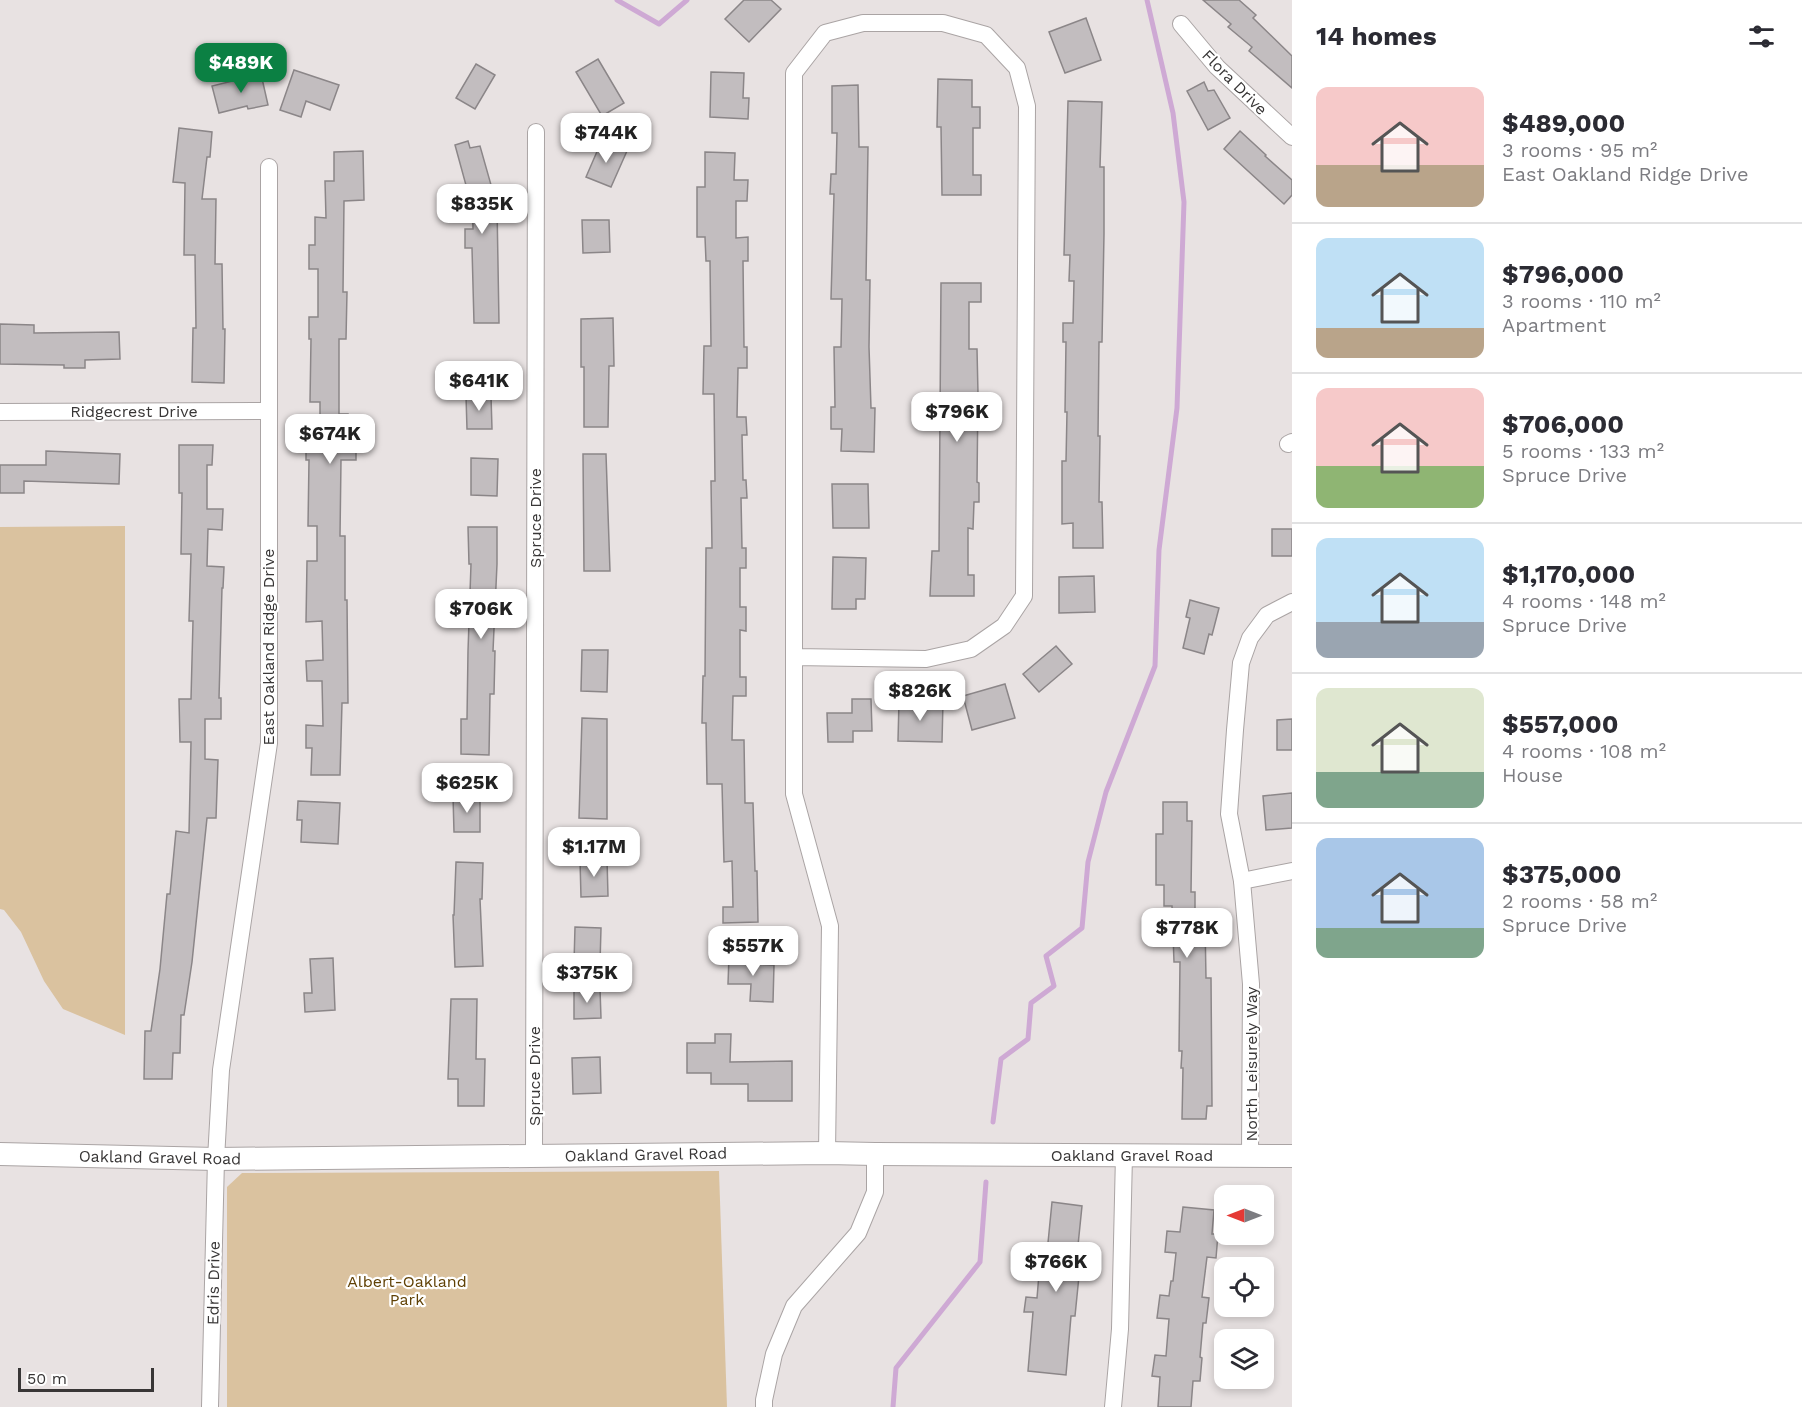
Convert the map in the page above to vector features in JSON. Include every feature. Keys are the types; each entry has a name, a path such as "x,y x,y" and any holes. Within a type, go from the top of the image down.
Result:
{"street":[{"path":"794,657 926,659 971,649 1004,626 1024,596 1027,106 1017,68 986,35 943,23 862,23 825,33 794,73 794,657 794,794 830,926 827,1153"},
{"name":"Flora Drive","path":"1181,24 1217,67 1292,137"},
{"name":"Spruce Drive","path":"534,1155 536,132"},
{"name":"East Oakland Ridge Drive","path":"216,1159 221,1070 269,743 269,167"},
{"name":"Ridgecrest Drive","path":"0,412 269,411"},
{"name":"North Leisurely Way","path":"1250,1155 1251,984 1242,881 1229,814 1241,663 1250,638 1267,615 1292,602"},
{"path":"1242,881 1292,871"},
{"name":"Oakland Gravel Road","path":"0,1154 216,1159 827,1153 1292,1156"},
{"path":"764,1407 774,1354 794,1306 858,1233 875,1192 875,1154"},
{"path":"1113,1407 1120,1329 1124,1155"},
{"name":"Edris Drive","path":"210,1407 216,1159"}],"green space":[{"path":"125,526 125,1035 63,1009 44,981 21,932 4,910 0,909 0,527"},
{"name":"Albert-Oakland Park","path":"719,1171 727,1407 227,1407 227,1187 242,1173"}],"building":[{"path":"744,0 771,0 781,9 749,42 725,19"},
{"path":"1203,0 1239,0 1256,15 1253,18 1292,56 1292,88 1249,51 1252,47 1228,27 1231,24"},
{"path":"1086,18 1101,60 1065,73 1049,32"},
{"path":"598,59 624,103 602,116 576,72"},
{"path":"476,64 495,75 475,109 456,98"},
{"path":"294,70 339,85 330,110 306,101 301,117 280,110"},
{"path":"711,72 744,73 743,98 749,98 748,119 710,117"},
{"path":"261,74 268,105 248,109 247,106 219,113 212,86"},
{"path":"938,79 972,80 972,107 980,107 980,128 973,128 973,175 981,175 981,195 942,195 941,127 937,127"},
{"path":"1204,82 1208,91 1214,90 1230,118 1208,130 1187,91"},
{"path":"858,85 859,147 868,147 866,280 870,280 869,347 871,408 875,408 874,452 841,451 842,429 831,429 831,407 835,407 834,347 841,347 842,299 831,299 834,194 830,194 831,174 836,174 837,133 832,133 832,86"},
{"path":"1068,101 1102,102 1100,167 1104,167 1104,234 1098,436 1100,436 1099,502 1102,502 1103,548 1073,548 1073,523 1062,524 1062,461 1066,461 1067,412 1065,412 1066,342 1063,342 1063,323 1073,323 1074,281 1069,281 1070,255 1064,255"},
{"path":"179,128 212,132 202,199 216,199 215,264 222,264 223,329 225,329 224,383 192,382 193,328 196,328 195,255 184,255 185,183 173,182"},
{"path":"1240,131 1292,180 1292,195 1284,204 1224,149"},
{"path":"602,140 627,151 611,187 586,177"},
{"path":"468,141 470,148 480,146 497,206 499,323 474,323 472,248 465,248 465,229 473,229 472,188 467,189 455,145"},
{"path":"363,151 364,200 344,201 343,292 347,292 346,339 339,339 339,414 348,414 348,438 356,438 356,460 341,460 340,536 345,536 348,703 342,703 340,775 311,775 312,748 306,748 306,725 323,726 322,681 307,681 306,661 323,660 322,621 306,622 307,561 317,561 317,526 308,526 309,460 306,460 306,440 320,439 320,402 310,402 309,317 318,317 318,269 309,269 309,245 315,245 315,217 326,218 325,181 334,181 334,152"},
{"path":"705,152 735,153 734,180 748,180 747,201 736,201 736,238 748,237 748,261 743,261 744,347 747,347 747,368 738,368 737,417 746,417 747,435 742,435 743,480 746,480 747,498 741,498 742,548 746,548 746,568 740,568 740,607 746,607 746,631 740,630 740,677 746,677 746,696 733,696 732,740 744,740 745,803 753,803 758,922 723,923 723,907 733,907 732,861 724,862 722,784 707,784 706,723 702,723 703,676 705,676 706,548 712,548 711,481 715,481 714,394 703,394 704,346 711,346 710,261 706,261 705,237 697,237 697,187 705,187"},
{"path":"582,220 609,220 610,252 583,253"},
{"path":"941,283 981,283 981,302 969,302 969,349 977,349 978,394 977,482 979,483 979,502 974,502 973,529 968,528 968,575 974,575 974,596 930,596 932,551 939,551"},
{"path":"613,318 614,366 609,366 608,427 584,427 581,319"},
{"path":"0,324 34,325 34,333 119,332 120,359 85,360 85,368 64,368 64,365 0,364"},
{"path":"466,396 491,396 492,429 467,429"},
{"path":"179,445 213,445 212,465 207,465 207,509 223,509 222,530 208,529 207,566 224,567 219,698 221,698 221,719 205,719 205,759 218,760 216,818 207,818 192,962 184,1015 181,1015 180,1053 173,1053 172,1079 144,1079 145,1031 151,1031 167,894 170,894 176,831 189,833 191,742 180,742 179,699 191,699 193,621 189,621 191,554 181,554 182,493 179,493"},
{"path":"46,451 120,454 119,484 24,481 24,493 0,493 0,465 46,465"},
{"path":"583,454 606,454 610,571 584,571"},
{"path":"471,458 498,459 497,496 471,495"},
{"path":"832,484 868,484 869,528 833,528"},
{"path":"468,527 497,527 494,694 490,694 489,755 461,754 461,719 467,719 471,564 469,564"},
{"path":"1272,529 1292,529 1292,556 1272,556"},
{"path":"833,557 866,558 865,599 856,599 856,609 832,609"},
{"path":"1094,576 1095,612 1059,613 1059,577"},
{"path":"1190,600 1219,608 1204,654 1183,648 1190,618 1186,617"},
{"path":"1056,646 1072,664 1039,692 1023,674"},
{"path":"582,650 608,650 607,692 581,691"},
{"path":"1005,684 1015,718 972,730 963,696"},
{"path":"852,699 871,699 872,731 853,731 853,742 828,742 827,713 852,713"},
{"path":"899,701 943,702 942,742 898,741"},
{"path":"582,718 607,719 607,819 579,818"},
{"path":"1292,719 1292,750 1277,750 1277,720"},
{"path":"1292,793 1292,828 1266,830 1263,796"},
{"path":"453,796 480,796 480,832 454,832"},
{"path":"298,801 340,803 338,844 301,842 302,820 297,820"},
{"path":"1163,802 1187,802 1187,821 1192,821 1191,892 1195,892 1195,922 1205,922 1206,978 1211,978 1212,1106 1207,1106 1206,1119 1182,1119 1183,1068 1181,1068 1182,1051 1179,1051 1180,962 1174,962 1172,906 1164,906 1164,885 1156,885 1156,834 1163,834"},
{"path":"607,859 608,896 581,897 580,860"},
{"path":"456,862 483,863 482,899 480,899 483,966 455,967 453,915"},
{"path":"575,927 601,928 600,963 574,963"},
{"path":"729,956 754,957 754,964 774,965 773,1002 750,1001 751,984 728,984"},
{"path":"333,958 335,1010 305,1012 304,993 312,993 310,959"},
{"path":"600,989 601,1018 574,1019 574,990"},
{"path":"451,999 477,999 476,1059 485,1059 484,1106 458,1106 458,1079 448,1079"},
{"path":"715,1034 731,1034 730,1062 792,1061 792,1101 748,1101 748,1084 711,1084 711,1073 687,1073 687,1043 715,1043"},
{"path":"600,1057 601,1093 573,1094 572,1058"},
{"path":"1052,1202 1082,1206 1076,1265 1080,1266 1075,1316 1071,1316 1066,1375 1028,1371 1033,1312 1024,1312 1026,1297 1037,1298 1040,1262 1046,1263"},
{"path":"1183,1207 1214,1210 1212,1234 1214,1234 1214,1245 1217,1245 1216,1257 1207,1257 1202,1297 1209,1298 1206,1323 1203,1323 1200,1381 1193,1381 1191,1407 1158,1407 1160,1377 1152,1376 1155,1355 1166,1356 1169,1319 1157,1318 1160,1295 1169,1296 1176,1253 1165,1252 1167,1231 1180,1232"}],"waterway":[{"path":"617,0 659,24 687,0"},
{"path":"993,1122 1001,1059 1028,1039 1031,1003 1054,986 1046,956 1082,928 1088,862 1106,792 1155,666 1159,550 1177,408 1184,202 1173,113 1147,0"},
{"path":"893,1407 896,1368 980,1262 986,1182"}]}
